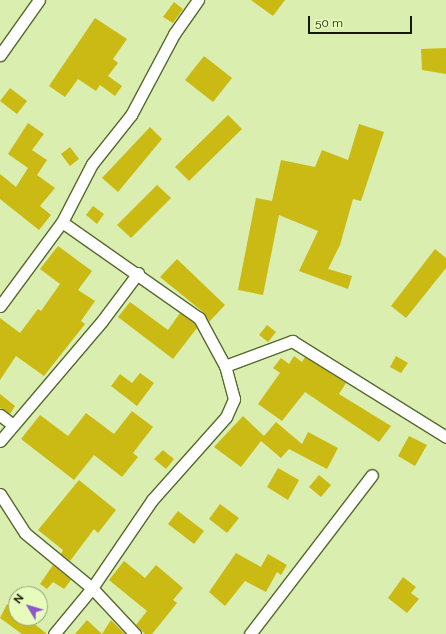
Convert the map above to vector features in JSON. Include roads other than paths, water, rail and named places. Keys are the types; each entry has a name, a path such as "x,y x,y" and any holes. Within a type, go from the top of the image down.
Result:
{"street":[{"path":"0,55 39,0"},
{"path":"0,306 62,222 92,164 131,115 174,34 198,0"},
{"path":"54,634 92,588 152,500 226,417 234,399 225,366 199,318 138,273 62,222"},
{"path":"0,441 12,424 102,321 138,273"},
{"path":"225,366 292,341 446,437"},
{"path":"0,415 12,424"},
{"path":"250,634 372,475"},
{"path":"0,494 24,533 92,588 136,634"}]}
